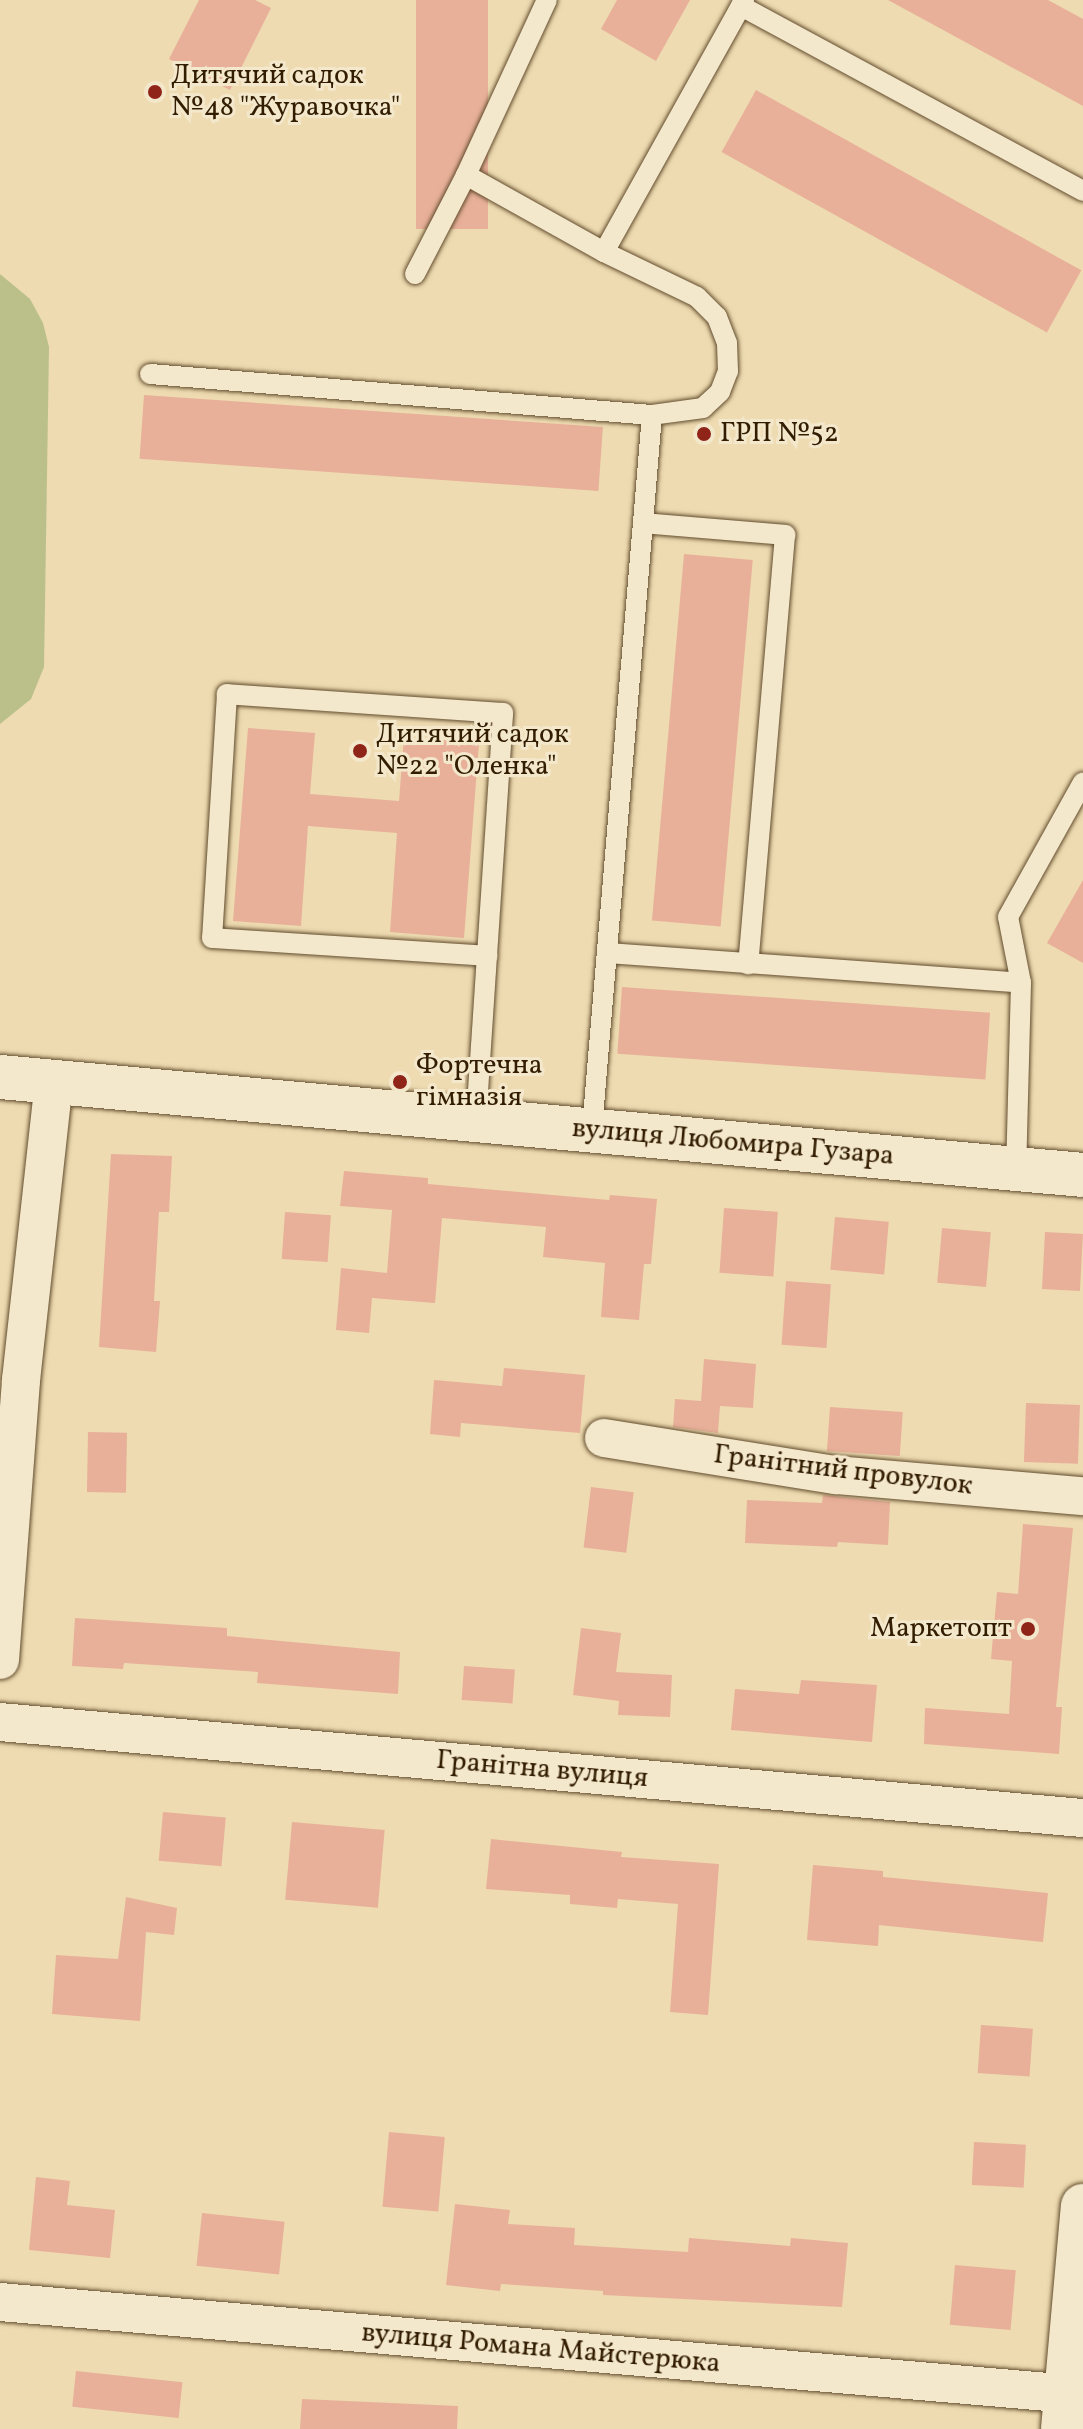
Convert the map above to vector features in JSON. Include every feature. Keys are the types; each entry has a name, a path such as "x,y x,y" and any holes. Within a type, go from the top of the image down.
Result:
{"street":[{"name":"вулиця Любомира Гузара","path":"0,1077 1083,1175"},
{"path":"0,1660 10,1380 54,1081"},
{"name":"Гранітний провулок","path":"604,1438 836,1475 1083,1496"},
{"name":"Гранітна вулиця","path":"0,1722 1083,1818"},
{"path":"1071,2406 1083,2206"},
{"name":"вулиця Романа Майстерюка","path":"0,2302 1071,2406"}],"lane":[{"path":"415,274 466,175 547,0"},
{"path":"604,252 743,3 1083,191"},
{"path":"150,374 652,415 703,408 720,392 728,371 727,343 717,317 697,297 604,252 466,175"},
{"path":"592,1129 652,415"},
{"path":"643,523 785,535 748,964"},
{"path":"476,1121 487,956 503,713 227,694 212,938 487,956"},
{"path":"1016,1169 1021,983 1008,917 1083,782"},
{"path":"607,953 1021,983"}],"green space":[{"path":"0,274 30,299 43,323 49,347 44,667 31,699 0,724"}],"building":[{"path":"199,0 255,0 271,8 230,90 169,59"},
{"path":"416,0 488,0 488,229 416,229"},
{"path":"617,0 690,0 656,61 601,29"},
{"path":"888,0 1048,0 1083,19 1083,106"},
{"path":"756,90 1081,270 1047,332 722,152"},
{"path":"144,395 603,427 598,491 140,459"},
{"path":"684,554 753,560 721,927 652,921"},
{"path":"248,728 315,733 310,794 399,801 404,737 479,743 464,938 390,932 397,833 308,826 301,926 233,921"},
{"path":"1083,880 1083,963 1047,943"},
{"path":"622,987 990,1013 985,1080 617,1054"},
{"path":"111,1154 172,1156 169,1212 159,1212 154,1301 160,1301 156,1352 99,1347"},
{"path":"344,1171 428,1178 428,1184 609,1200 610,1195 657,1199 651,1264 644,1264 639,1320 601,1317 605,1263 543,1257 546,1227 442,1218 435,1303 372,1298 369,1333 336,1330 341,1268 387,1273 392,1210 340,1206"},
{"path":"724,1208 778,1212 773,1277 719,1273"},
{"path":"285,1212 331,1215 328,1262 282,1259"},
{"path":"835,1217 889,1222 884,1275 830,1270"},
{"path":"942,1228 991,1232 986,1287 937,1283"},
{"path":"1045,1232 1083,1234 1080,1291 1042,1289"},
{"path":"786,1281 831,1284 826,1348 782,1345"},
{"path":"704,1359 756,1364 753,1408 720,1406 718,1433 673,1427 675,1399 701,1401"},
{"path":"504,1368 585,1375 580,1433 461,1423 460,1437 430,1434 434,1380 502,1386"},
{"path":"1026,1403 1080,1405 1078,1464 1024,1462"},
{"path":"830,1407 903,1412 900,1456 827,1451"},
{"path":"88,1432 127,1433 126,1493 87,1492"},
{"path":"591,1487 634,1492 626,1553 584,1548"},
{"path":"823,1495 890,1502 888,1545 838,1542 837,1547 745,1543 747,1500 822,1503"},
{"path":"1023,1524 1073,1528 1056,1707 1062,1707 1059,1754 924,1744 925,1708 1009,1714 1012,1661 991,1659 997,1592 1018,1594"},
{"path":"75,1618 227,1628 227,1636 400,1652 398,1694 257,1683 258,1672 124,1663 123,1669 72,1666"},
{"path":"581,1628 621,1633 616,1672 672,1675 670,1717 618,1715 619,1701 573,1695"},
{"path":"464,1666 515,1670 513,1703 462,1700"},
{"path":"801,1680 877,1685 872,1742 731,1730 735,1689 799,1694"},
{"path":"163,1812 226,1817 221,1866 159,1861"},
{"path":"292,1822 385,1830 378,1908 285,1900"},
{"path":"491,1839 622,1852 621,1857 719,1864 708,2015 670,2012 678,1904 618,1899 617,1908 570,1904 570,1895 486,1889"},
{"path":"813,1865 883,1871 883,1877 1048,1893 1043,1942 879,1925 878,1946 807,1940"},
{"path":"126,1897 177,1908 174,1935 146,1932 140,2021 52,2014 56,1955 118,1959"},
{"path":"981,2025 1033,2029 1030,2077 978,2073"},
{"path":"389,2132 445,2137 438,2212 382,2207"},
{"path":"974,2142 1026,2145 1024,2188 972,2185"},
{"path":"36,2177 70,2181 67,2205 115,2210 110,2258 29,2250"},
{"path":"455,2204 510,2210 508,2224 575,2228 574,2245 688,2252 689,2238 790,2246 791,2238 848,2243 842,2307 603,2295 603,2291 501,2284 500,2291 446,2285"},
{"path":"202,2213 285,2222 279,2274 196,2266"},
{"path":"955,2265 1016,2270 1011,2330 950,2325"},
{"path":"76,2371 182,2382 179,2418 72,2407"},
{"path":"302,2399 458,2406 457,2429 300,2429"}],"place":[{"name":"Дитячий садок №48 \"Журавочка\"","path":"155,92"},
{"name":"ГРП №52","path":"704,434"},
{"name":"Дитячий садок №22 \"Оленка\"","path":"360,751"},
{"name":"Фортечна гімназія","path":"400,1082"},
{"name":"Маркетопт","path":"1028,1629"}]}
